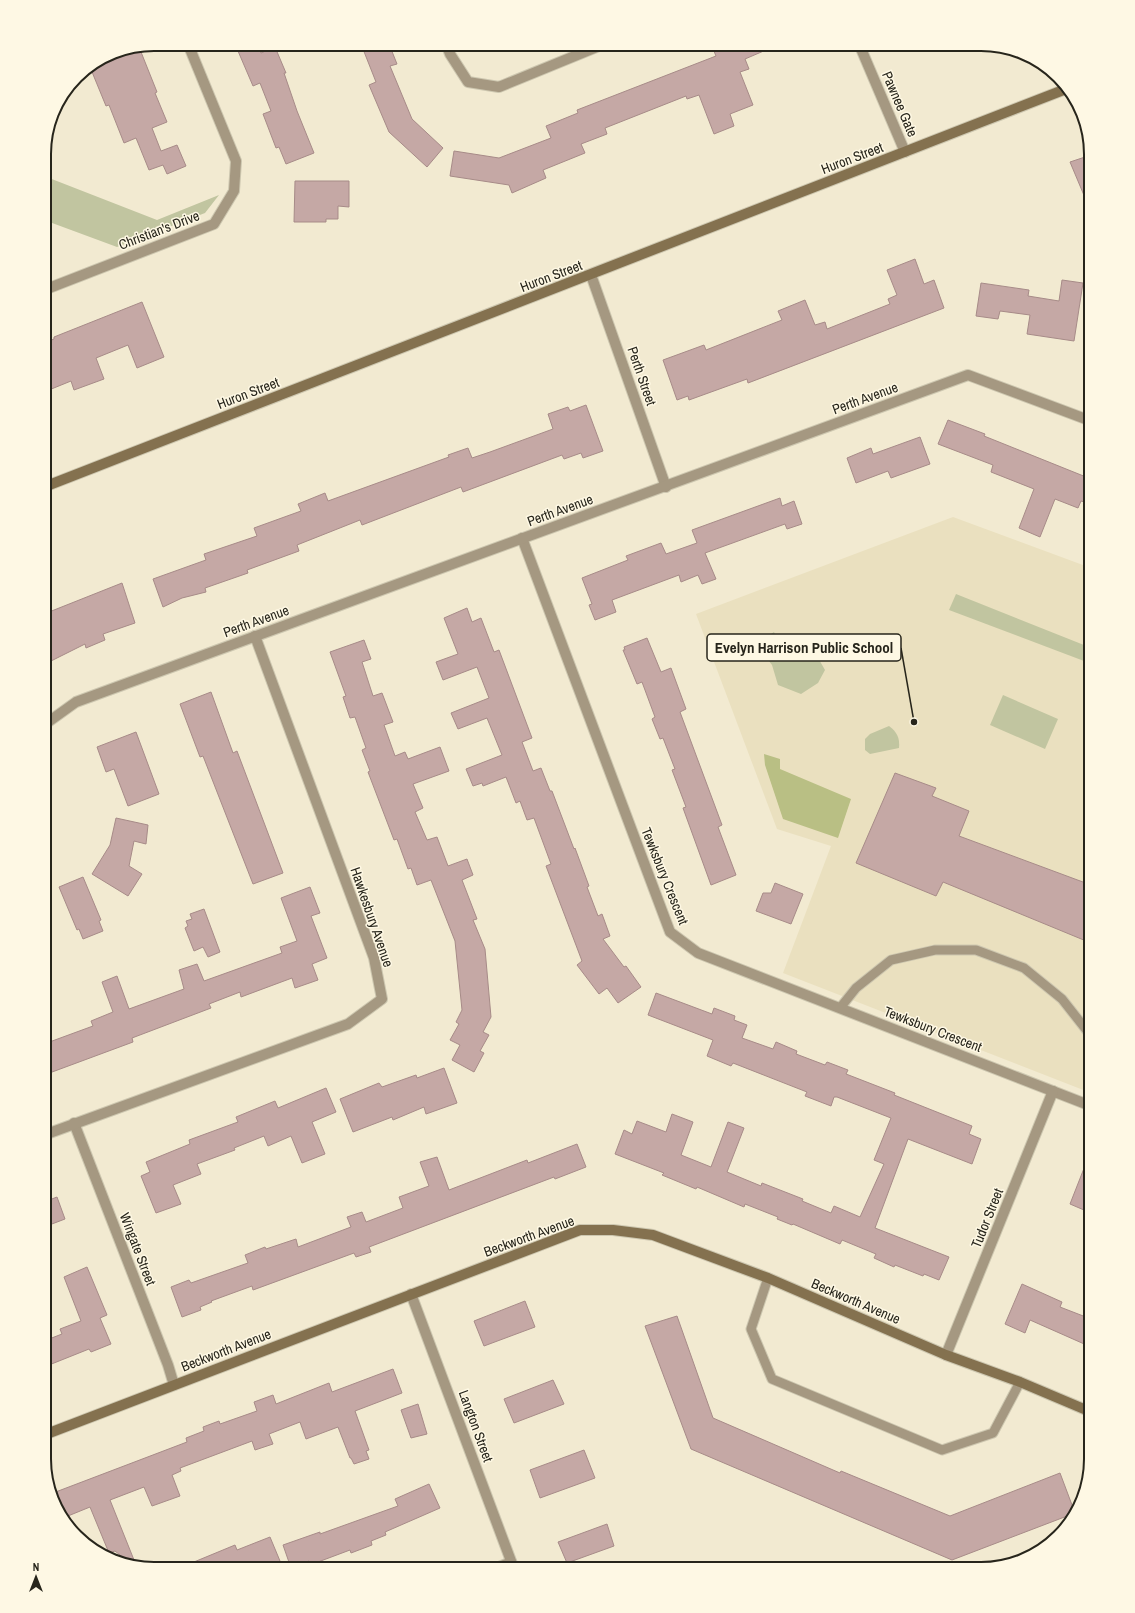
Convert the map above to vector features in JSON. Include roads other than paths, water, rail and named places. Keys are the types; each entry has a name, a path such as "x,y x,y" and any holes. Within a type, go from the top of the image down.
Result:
{"street":[{"name":"Christian's Drive","path":"51,287 214,224 234,191 236,161 191,51"},
{"path":"449,51 468,82 499,87 587,51"},
{"name":"Pawnee Gate","path":"862,51 905,152"},
{"name":"Huron Street","path":"51,484 1062,90"},
{"name":"Perth Street","path":"591,275 666,487"},
{"name":"Perth Avenue","path":"51,720 76,702 522,538 666,487 968,375 1084,418"},
{"name":"Tewksbury Crescent","path":"522,538 670,932 698,953 1084,1103"},
{"name":"Hawkesbury Avenue","path":"51,1132 348,1024 382,1000 374,958 255,636"},
{"name":"Tudor Street","path":"946,1355 1053,1091"},
{"name":"Wingate Street","path":"74,1124 174,1385"},
{"name":"Beckworth Avenue","path":"51,1432 580,1230 613,1230 652,1234 768,1278 946,1355 1020,1382 1084,1409"},
{"name":"Langton Street","path":"411,1294 511,1562"}],"lane":[{"path":"840,1008 856,988 891,960 935,950 976,950 1024,968 1062,998 1084,1027"},
{"path":"768,1278 751,1329 772,1379 935,1448 942,1450 993,1433 1020,1382"}],"place":[{"name":"Evelyn Harrison Public School","path":"914,722"}]}
